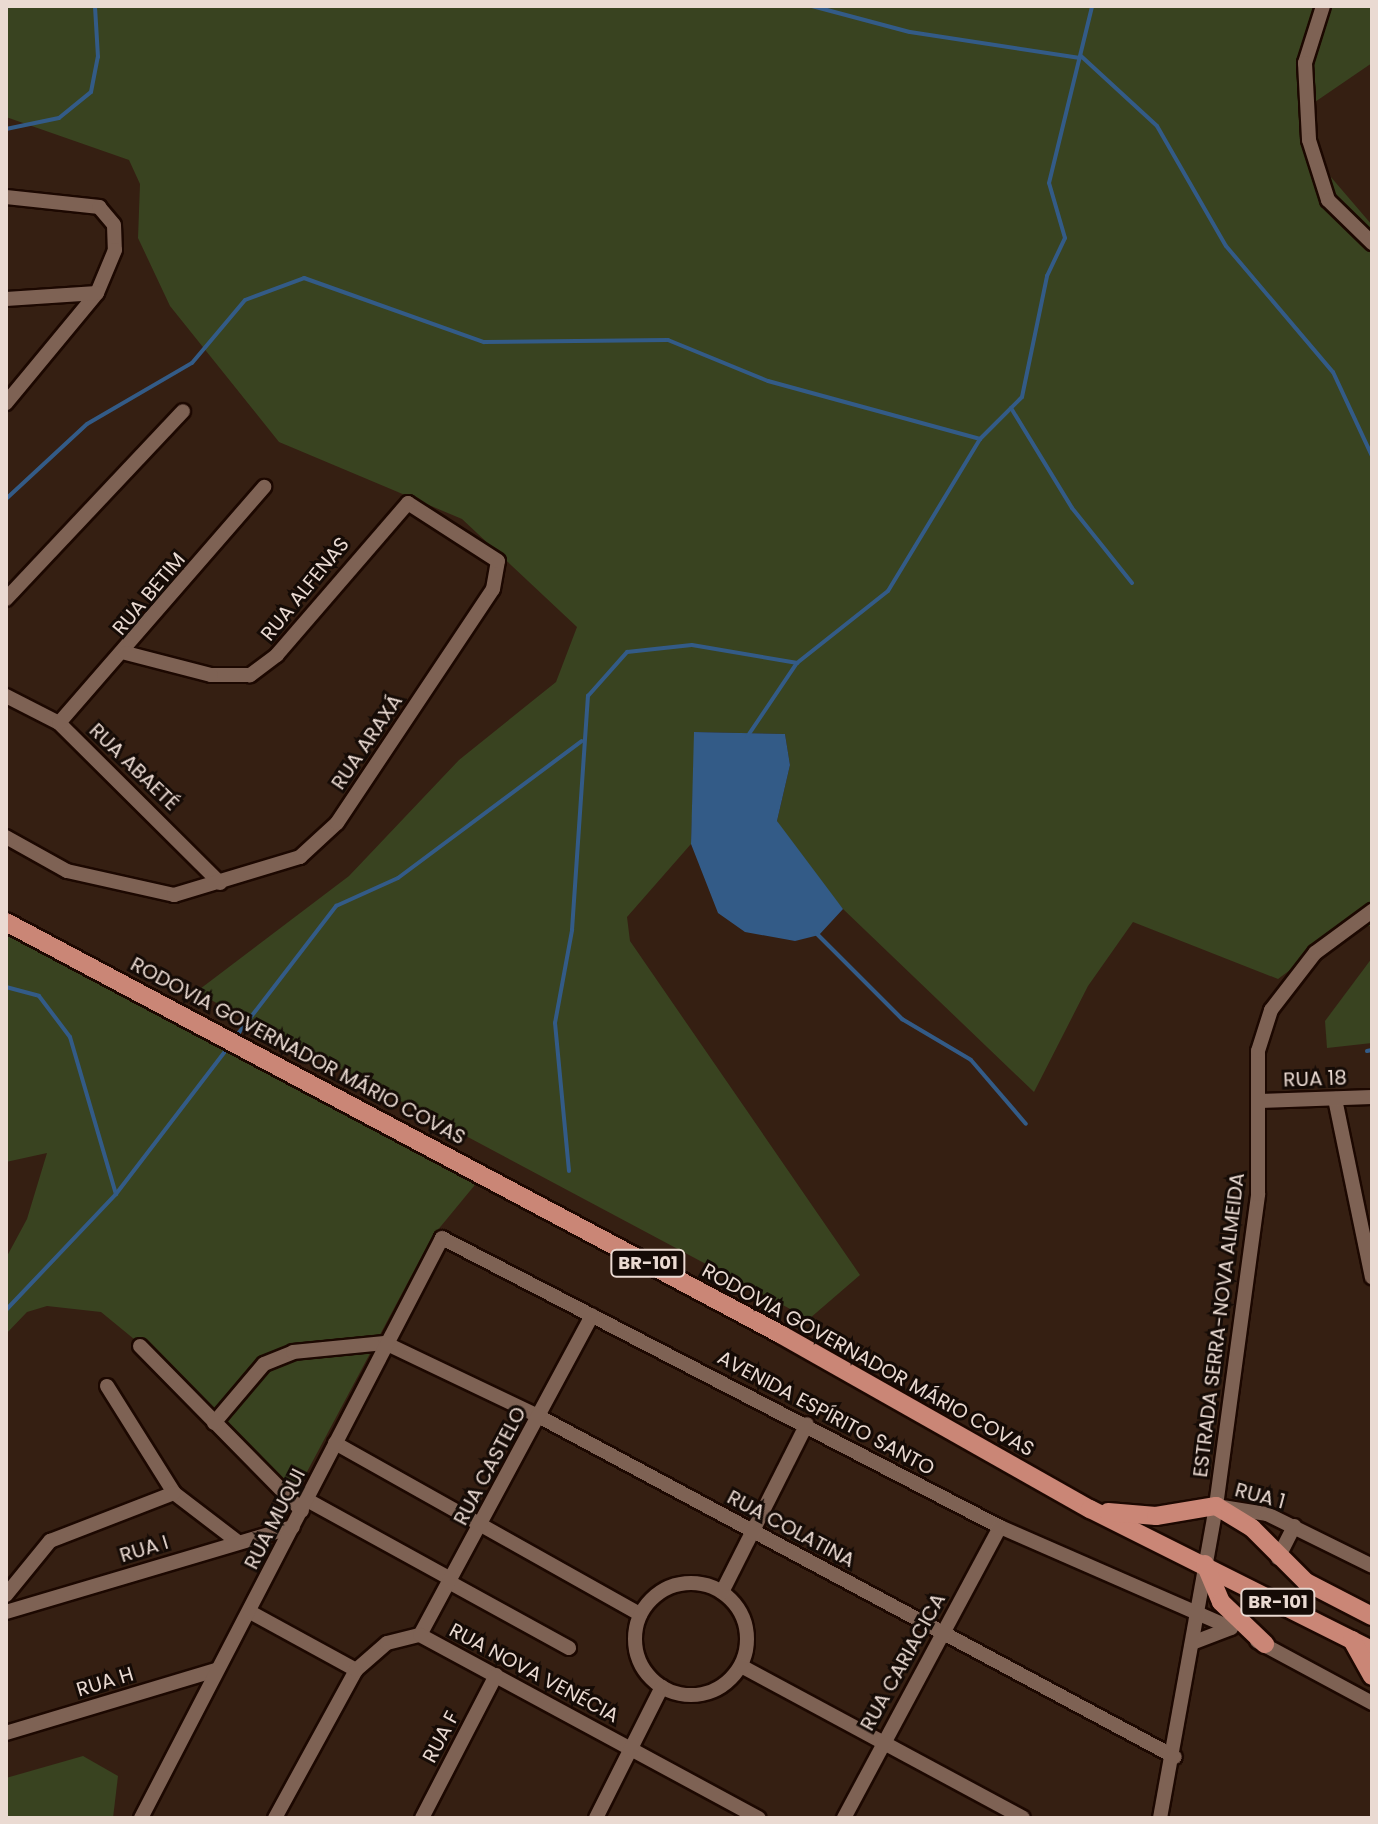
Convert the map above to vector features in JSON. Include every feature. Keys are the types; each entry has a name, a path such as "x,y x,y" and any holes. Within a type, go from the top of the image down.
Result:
{"main road":[{"name":"RODOVIA GOVERNADOR MÁRIO COVAS","path":"6,922 782,1335 1090,1509 1372,1650"},
{"path":"1090,1509 1156,1516 1216,1506 1252,1528 1278,1558 1306,1582 1372,1616"},
{"path":"1205,1564 1221,1602 1265,1644"},
{"path":"1352,1640 1372,1676"}],"street":[{"path":"1323,6 1305,63 1309,140 1328,200 1372,243"},
{"path":"6,197 83,202 109,213 115,250 97,293 6,403"},
{"path":"6,299 97,293"},
{"path":"6,599 183,411"},
{"name":"RUA BETIM","path":"59,723 126,653 264,487"},
{"name":"RUA ALFENAS","path":"126,653 211,675 250,675 277,655 408,503 493,553 500,569"},
{"name":"RUA ARAXÁ","path":"6,837 67,871 138,891 174,895 300,857 337,823 500,569"},
{"name":"RUA ABAETÉ","path":"6,696 59,723 220,883"},
{"name":"ESTRADA SERRA-NOVA ALMEIDA","path":"1160,1818 1175,1757 1216,1506 1258,1194 1258,1051 1271,1010 1315,953 1372,911"},
{"name":"RUA 18","path":"1260,1101 1372,1097"},
{"path":"1335,1099 1369,1246 1372,1277"},
{"name":"AVENIDA ESPÍRITO SANTO","path":"442,1238 807,1424 1000,1527 1265,1644 1372,1703"},
{"name":"RUA MUQUI","path":"141,1818 442,1238"},
{"name":"RUA CASTELO","path":"420,1635 482,1525 592,1315"},
{"path":"214,1423 264,1364 293,1352 385,1343"},
{"name":"RUA COLATINA","path":"385,1343 540,1417 1175,1757"},
{"path":"140,1346 214,1423 305,1506 450,1580 569,1648"},
{"path":"107,1386 174,1493 238,1542"},
{"path":"722,1592 807,1424"},
{"path":"335,1443 640,1614"},
{"path":"6,1595 50,1541 174,1493"},
{"name":"RUA 1","path":"1216,1506 1294,1526 1372,1566"},
{"name":"RUA 1","path":"1278,1558 1294,1526"},
{"name":"RUA I","path":"6,1612 293,1527"},
{"name":"RUA CARIACICA","path":"844,1818 882,1741 1000,1527"},
{"path":"676,1584 722,1592 745,1620 741,1666 702,1695 662,1687 635,1652 640,1614 676,1584"},
{"path":"250,1612 356,1670"},
{"path":"1192,1643 1231,1628"},
{"name":"RUA NOVA VENÉCIA","path":"275,1818 356,1670 387,1643 420,1635 759,1818"},
{"path":"741,1666 1023,1818"},
{"name":"RUA H","path":"6,1733 216,1670"},
{"name":"RUA F","path":"422,1818 496,1675"},
{"path":"596,1818 634,1750 662,1687"}],"green space":[{"path":"6,6 1372,6 1372,63 1312,104 1324,169 1372,225 1372,926 1348,927 1278,979 1133,922 1088,986 1034,1092 843,909 784,839 777,821 790,765 785,734 695,732 691,844 627,917 630,941 860,1275 809,1319 196,992 349,876 459,760 556,682 577,627 462,519 279,442 170,306 138,238 140,184 129,160 6,117"},
{"path":"6,928 479,1180 432,1237 300,1485 287,1486 190,1385 101,1312 47,1306 27,1312 6,1334 6,1258 27,1219 47,1153 6,1162"},
{"path":"1372,958 1372,1043 1327,1048 1325,1021"},
{"path":"83,1756 118,1776 113,1818 6,1818 6,1778"}],"water":[{"path":"694,732 785,734 790,765 777,821 843,909 819,935 795,941 745,932 718,913 691,844"}],"waterway":[{"path":"6,129 59,118 91,92 98,57 95,6"},
{"path":"812,6 910,32 1080,58"},
{"path":"747,737 797,663 888,591 980,439 1022,397 1047,276 1065,238 1049,183 1092,6"},
{"path":"1081,56 1157,126 1226,246 1333,372 1372,456"},
{"path":"6,499 87,424 192,363 245,300 304,278 484,342 668,340 768,381 980,439"},
{"path":"1011,408 1072,508 1132,583"},
{"path":"569,1171 555,1023 572,930 588,696 627,652 692,645 797,663"},
{"path":"234,1039 336,906 398,878 582,741"},
{"path":"816,933 902,1019 971,1060 1026,1124"},
{"path":"6,987 39,996 70,1037 116,1194"},
{"path":"6,1310 116,1194 229,1046"},
{"path":"1367,1051 1372,1050"}]}
